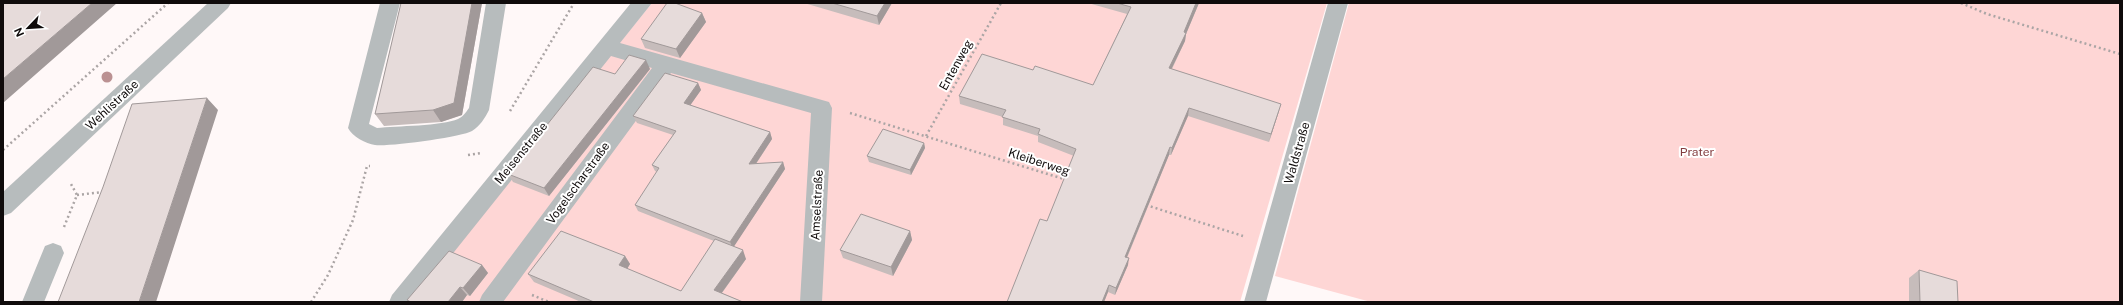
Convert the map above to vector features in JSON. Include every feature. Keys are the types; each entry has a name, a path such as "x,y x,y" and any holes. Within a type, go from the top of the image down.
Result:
{"street":[{"name":"Wehlistraße","path":"3,206 221,3"}],"lane":[{"path":"390,3 358,128 375,137 445,130 464,126 473,119 479,110 496,3"},
{"name":"Meisenstraße","path":"400,302 642,3"},
{"name":"Waldstraße","path":"1255,302 1338,3"},
{"path":"606,47 822,108"},
{"name":"Vogelscharstraße","path":"490,302 666,64"},
{"name":"Amselstraße","path":"811,302 822,108"},
{"path":"33,302 53,253"}],"path":[{"path":"3,150 168,3"},
{"name":"Entenweg","path":"926,136 1001,3"},
{"path":"1961,3 1987,14 2120,54"},
{"name":"Kleiberweg","path":"822,108 845,111 1070,181"},
{"path":"69,182 77,195"},
{"path":"77,195 104,192"},
{"path":"53,253 77,195"},
{"path":"1145,205 1258,240 1270,247"}],"green space":[{"path":"652,3 1327,3 1240,302 409,302"},
{"name":"Prater","path":"1349,3 2120,3 2120,302 1371,302 1275,276"}],"building":[{"path":"3,3 92,3 3,79"},
{"path":"401,3 472,3 454,103 433,110 375,114"},
{"path":"667,3 675,3 702,13 676,49 641,39"},
{"path":"832,3 885,3 877,16"},
{"path":"1117,3 1196,3 1184,32 1186,33 1169,68 1281,104 1271,134 1189,108 1172,148 1170,147 1125,257 1129,258 1116,288 1109,285 1102,302 1007,302 1040,219 1047,221 1076,149 1038,134 1040,129 1002,117 1006,110 959,96 982,54 1033,70 1035,66 1093,85 1131,7"},
{"path":"629,55 646,60 544,188 508,174 593,67 615,74"},
{"path":"665,73 698,83 684,103 770,132 749,164 783,162 730,242 635,205 659,168 652,165 676,131 633,116"},
{"path":"207,98 139,302 58,302 103,187 132,104"},
{"path":"883,129 924,143 910,170 867,156"},
{"path":"861,214 910,231 891,267 840,250"},
{"path":"561,231 625,256 619,265 681,291 715,239 743,250 714,290 743,302 594,302 528,274"},
{"path":"449,251 482,265 463,288 460,287 448,302 411,302 407,300"},
{"path":"1919,270 1957,281 1958,302 1920,302"}]}
